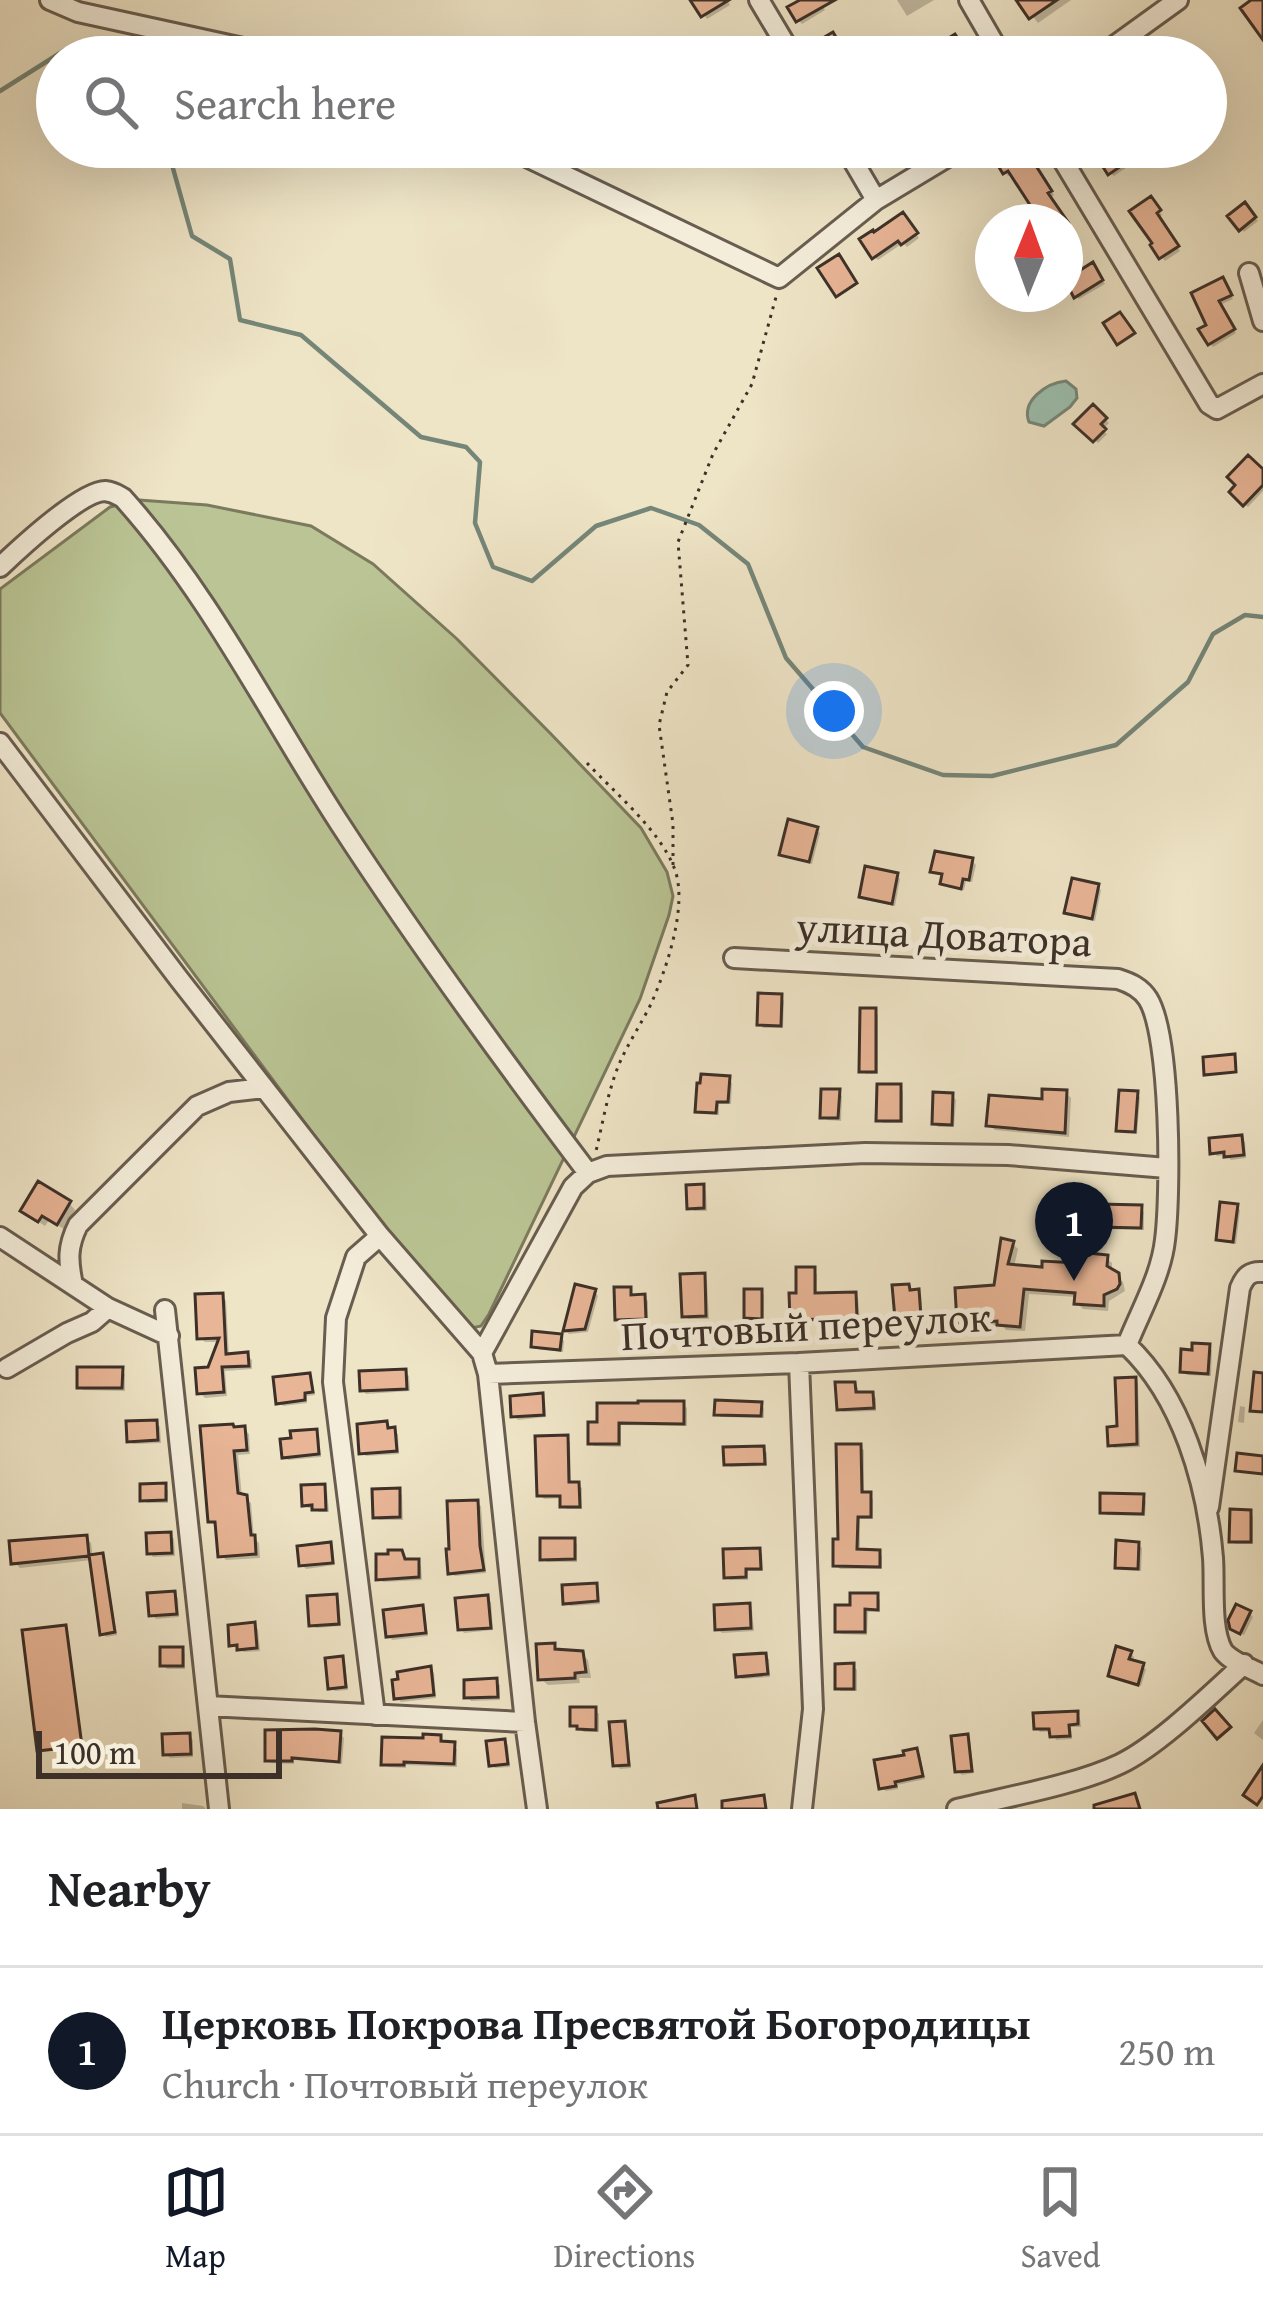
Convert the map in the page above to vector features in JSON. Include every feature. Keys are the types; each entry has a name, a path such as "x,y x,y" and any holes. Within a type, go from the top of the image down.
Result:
{"street":[{"path":"50,0 79,12 188,36"},
{"path":"759,0 780,36"},
{"path":"969,0 990,36"},
{"path":"1129,36 1178,0"},
{"path":"550,168 779,278 876,200 929,168"},
{"path":"857,168 876,200"},
{"path":"1068,168 1209,404 1217,409 1263,384"},
{"path":"1249,273 1263,321"},
{"path":"0,567 82,499 99,491 123,498 239,658 339,823 467,1012 588,1173"},
{"path":"0,742 380,1236 482,1353 537,1809"},
{"name":"улица Доватора","path":"734,958 1132,983 1150,1001 1156,1020 1164,1075 1167,1168 1165,1240 1127,1346"},
{"path":"74,1286 69,1245 78,1225 197,1106 229,1092 264,1088"},
{"path":"482,1353 573,1186 607,1166 866,1153 1009,1155 1167,1168"},
{"path":"375,1715 333,1382 336,1318 356,1257 380,1236"},
{"path":"0,1237 108,1308 169,1336"},
{"path":"1263,1272 1251,1273 1240,1288 1209,1512 1217,1634 1224,1652 1263,1675"},
{"path":"7,1368 92,1322 108,1308"},
{"path":"165,1310 219,1809"},
{"path":"1127,1346 1145,1363 1171,1407 1209,1512"},
{"name":"Почтовый переулок","path":"488,1374 1127,1346"},
{"path":"800,1363 813,1709 802,1809"},
{"path":"957,1809 1119,1764 1143,1750 1244,1664"},
{"path":"208,1706 524,1722"}],"path":[{"path":"588,1173 620,1060 652,1003 675,931 679,898 659,725 667,692 688,665 678,542 713,454 752,384 779,278"},
{"path":"587,763 647,826 674,865"}],"shaded area":[{"path":"1066,381 1076,389 1077,398 1070,407 1044,426 1029,422 1029,407 1037,394"},
{"path":"139,500 207,505 311,526 373,564 457,639 641,828 667,872 673,896 669,915 640,999 481,1326 472,1328 463,1322 360,1197 0,713 0,589 110,507"}],"building":[{"path":"690,0 729,0 701,17"},
{"path":"800,0 835,0 796,22 787,7"},
{"path":"1016,0 1057,0 1029,19"},
{"path":"1251,0 1263,0 1263,40 1240,8"},
{"path":"999,168 1037,168 1056,204 1029,204 1008,171 1003,174"},
{"path":"1151,196 1179,246 1159,259 1129,211"},
{"path":"1245,202 1256,217 1239,231 1227,216"},
{"path":"903,212 918,233 872,259 859,239"},
{"path":"839,254 857,283 836,297 817,268"},
{"path":"1093,262 1103,280 1083,292 1083,268"},
{"path":"1223,277 1232,295 1219,301 1235,329 1208,345 1198,329 1206,325 1191,293"},
{"path":"1120,312 1135,333 1117,345 1103,323"},
{"path":"1093,404 1107,418 1101,424 1106,429 1093,442 1073,424"},
{"path":"1248,455 1263,469 1263,485 1243,506 1229,492 1235,485 1227,477"},
{"path":"788,819 818,827 809,862 779,855"},
{"path":"935,851 973,858 969,880 963,879 961,889 940,884 942,874 930,872"},
{"path":"865,866 898,873 892,904 859,897"},
{"path":"1072,878 1099,884 1092,919 1064,913"},
{"path":"758,993 782,994 781,1026 757,1025"},
{"path":"860,1008 876,1008 876,1072 859,1072"},
{"path":"1235,1054 1236,1072 1204,1075 1203,1057"},
{"path":"701,1074 730,1076 728,1102 717,1102 716,1113 695,1112"},
{"path":"877,1084 901,1084 901,1121 876,1121"},
{"path":"821,1089 840,1089 838,1118 820,1118"},
{"path":"1042,1089 1067,1090 1065,1133 986,1126 989,1095 1042,1099"},
{"path":"1119,1090 1138,1091 1135,1132 1116,1131"},
{"path":"933,1092 953,1093 952,1125 932,1124"},
{"path":"1242,1135 1244,1155 1210,1154 1209,1138"},
{"path":"38,1181 71,1201 57,1225 42,1216 38,1222 20,1211"},
{"path":"704,1184 704,1208 687,1209 686,1185"},
{"path":"1220,1202 1238,1204 1233,1242 1216,1240"},
{"path":"1098,1204 1142,1205 1141,1228 1097,1227"},
{"path":"1001,1238 1014,1241 1008,1264 1042,1267 1042,1261 1077,1263 1078,1252 1108,1255 1107,1266 1119,1273 1120,1284 1104,1295 1104,1306 1074,1304 1075,1293 1024,1289 1020,1327 997,1325 997,1321 957,1324 955,1288 994,1285"},
{"path":"796,1267 815,1267 815,1293 856,1292 857,1318 790,1320 789,1293 796,1293"},
{"path":"705,1273 706,1316 682,1317 680,1274"},
{"path":"575,1284 596,1289 585,1329 563,1331"},
{"path":"909,1284 910,1290 919,1289 921,1317 895,1319 892,1285"},
{"path":"614,1287 631,1287 631,1295 645,1294 646,1319 615,1320"},
{"path":"744,1289 762,1289 762,1319 744,1318"},
{"path":"223,1293 226,1354 248,1352 249,1366 222,1367 224,1392 197,1394 195,1368 208,1367 219,1338 197,1339 195,1294"},
{"path":"532,1331 562,1334 560,1350 531,1347"},
{"path":"1192,1343 1210,1344 1208,1374 1180,1372 1181,1349 1192,1350"},
{"path":"77,1367 123,1367 122,1388 77,1388"},
{"path":"406,1369 407,1389 360,1391 359,1371"},
{"path":"1254,1372 1263,1373 1263,1412 1250,1411"},
{"path":"310,1373 313,1392 305,1393 305,1400 276,1404 273,1377"},
{"path":"1136,1377 1137,1444 1108,1446 1107,1427 1117,1426 1115,1378"},
{"path":"835,1382 855,1382 856,1392 873,1392 874,1408 837,1410"},
{"path":"543,1393 544,1415 511,1417 510,1396"},
{"path":"715,1400 762,1402 761,1416 714,1415"},
{"path":"684,1401 684,1424 619,1423 619,1444 588,1444 588,1422 597,1422 597,1403"},
{"path":"157,1420 158,1440 127,1442 126,1421"},
{"path":"387,1421 388,1428 395,1427 397,1451 359,1454 357,1424"},
{"path":"200,1426 245,1426 247,1450 234,1451 238,1493 247,1495 256,1554 218,1557 215,1522 208,1522"},
{"path":"317,1429 319,1454 282,1458 280,1439 291,1438 290,1431"},
{"path":"568,1435 569,1482 579,1482 580,1507 560,1507 560,1496 537,1496 535,1436"},
{"path":"836,1444 861,1444 862,1492 871,1492 871,1517 858,1517 857,1549 880,1550 880,1567 833,1566 833,1539 838,1539"},
{"path":"764,1446 765,1464 724,1465 723,1447"},
{"path":"1237,1453 1263,1456 1263,1474 1235,1471"},
{"path":"166,1483 166,1500 140,1501 140,1484"},
{"path":"325,1484 326,1510 302,1506 301,1485"},
{"path":"400,1488 400,1517 373,1518 372,1489"},
{"path":"1100,1493 1144,1494 1143,1514 1100,1513"},
{"path":"478,1500 484,1570 448,1574 447,1501"},
{"path":"1230,1509 1251,1510 1251,1542 1229,1542"},
{"path":"171,1532 172,1553 147,1554 146,1533"},
{"path":"87,1535 89,1556 11,1564 9,1541"},
{"path":"540,1538 575,1538 575,1559 540,1560"},
{"path":"1116,1540 1139,1542 1138,1569 1115,1568"},
{"path":"331,1542 333,1563 299,1566 297,1546"},
{"path":"760,1548 761,1569 746,1569 746,1577 724,1578 723,1549"},
{"path":"388,1550 402,1550 405,1559 419,1559 419,1577 376,1580 376,1554 388,1554"},
{"path":"103,1553 115,1632 100,1635 89,1555"},
{"path":"597,1583 598,1601 563,1604 562,1585"},
{"path":"175,1591 177,1614 149,1616 147,1593"},
{"path":"850,1593 878,1593 878,1610 865,1609 865,1632 835,1632 835,1605 850,1605"},
{"path":"337,1594 339,1624 309,1626 307,1596"},
{"path":"488,1595 491,1628 458,1630 455,1598"},
{"path":"750,1603 751,1628 715,1630 714,1605"},
{"path":"1236,1604 1251,1611 1240,1634 1230,1629 1228,1620"},
{"path":"423,1605 426,1633 386,1637 383,1610"},
{"path":"255,1622 257,1648 229,1646 228,1625"},
{"path":"66,1625 82,1746 37,1751 22,1630"},
{"path":"555,1643 555,1649 583,1651 586,1672 575,1673 575,1678 538,1680 536,1644"},
{"path":"1116,1646 1132,1651 1129,1659 1144,1663 1138,1685 1108,1676"},
{"path":"160,1647 183,1647 183,1666 160,1666"},
{"path":"766,1653 768,1674 736,1677 734,1655"},
{"path":"343,1656 346,1687 328,1689 325,1658"},
{"path":"854,1663 854,1689 835,1689 835,1664"},
{"path":"431,1666 434,1695 394,1699 392,1680 398,1679 397,1672"},
{"path":"497,1678 498,1697 464,1698 464,1680"},
{"path":"570,1707 596,1707 596,1730 570,1726"},
{"path":"1215,1709 1231,1727 1217,1739 1202,1721"},
{"path":"1078,1711 1078,1724 1069,1725 1070,1736 1050,1737 1049,1729 1034,1729 1033,1713"},
{"path":"625,1721 629,1765 613,1766 609,1722"},
{"path":"265,1730 341,1731 339,1762 265,1761"},
{"path":"190,1733 191,1754 163,1755 162,1734"},
{"path":"423,1734 455,1742 454,1764 381,1765 382,1737 423,1738"},
{"path":"968,1734 972,1771 955,1772 951,1736"},
{"path":"505,1739 508,1764 489,1766 486,1741"},
{"path":"917,1748 923,1776 879,1789 874,1760"},
{"path":"1263,1765 1263,1796 1257,1805 1243,1795"},
{"path":"1135,1793 1140,1809 1094,1809 1094,1805"},
{"path":"695,1795 697,1809 658,1809 657,1803"},
{"path":"764,1795 766,1809 722,1809 722,1801"}],"waterway":[{"path":"0,91 36,68"},
{"path":"173,168 192,236 230,259 240,320 301,335 421,437 466,447 480,462 475,523 493,567 532,581 596,526 651,508 699,525 748,564 786,658 863,747 943,775 992,776 1116,745 1188,682 1213,634 1245,615 1263,617"}],"place":[{"name":"Церковь Покрова Пресвятой Богородицы","path":"1074,1281"}]}
